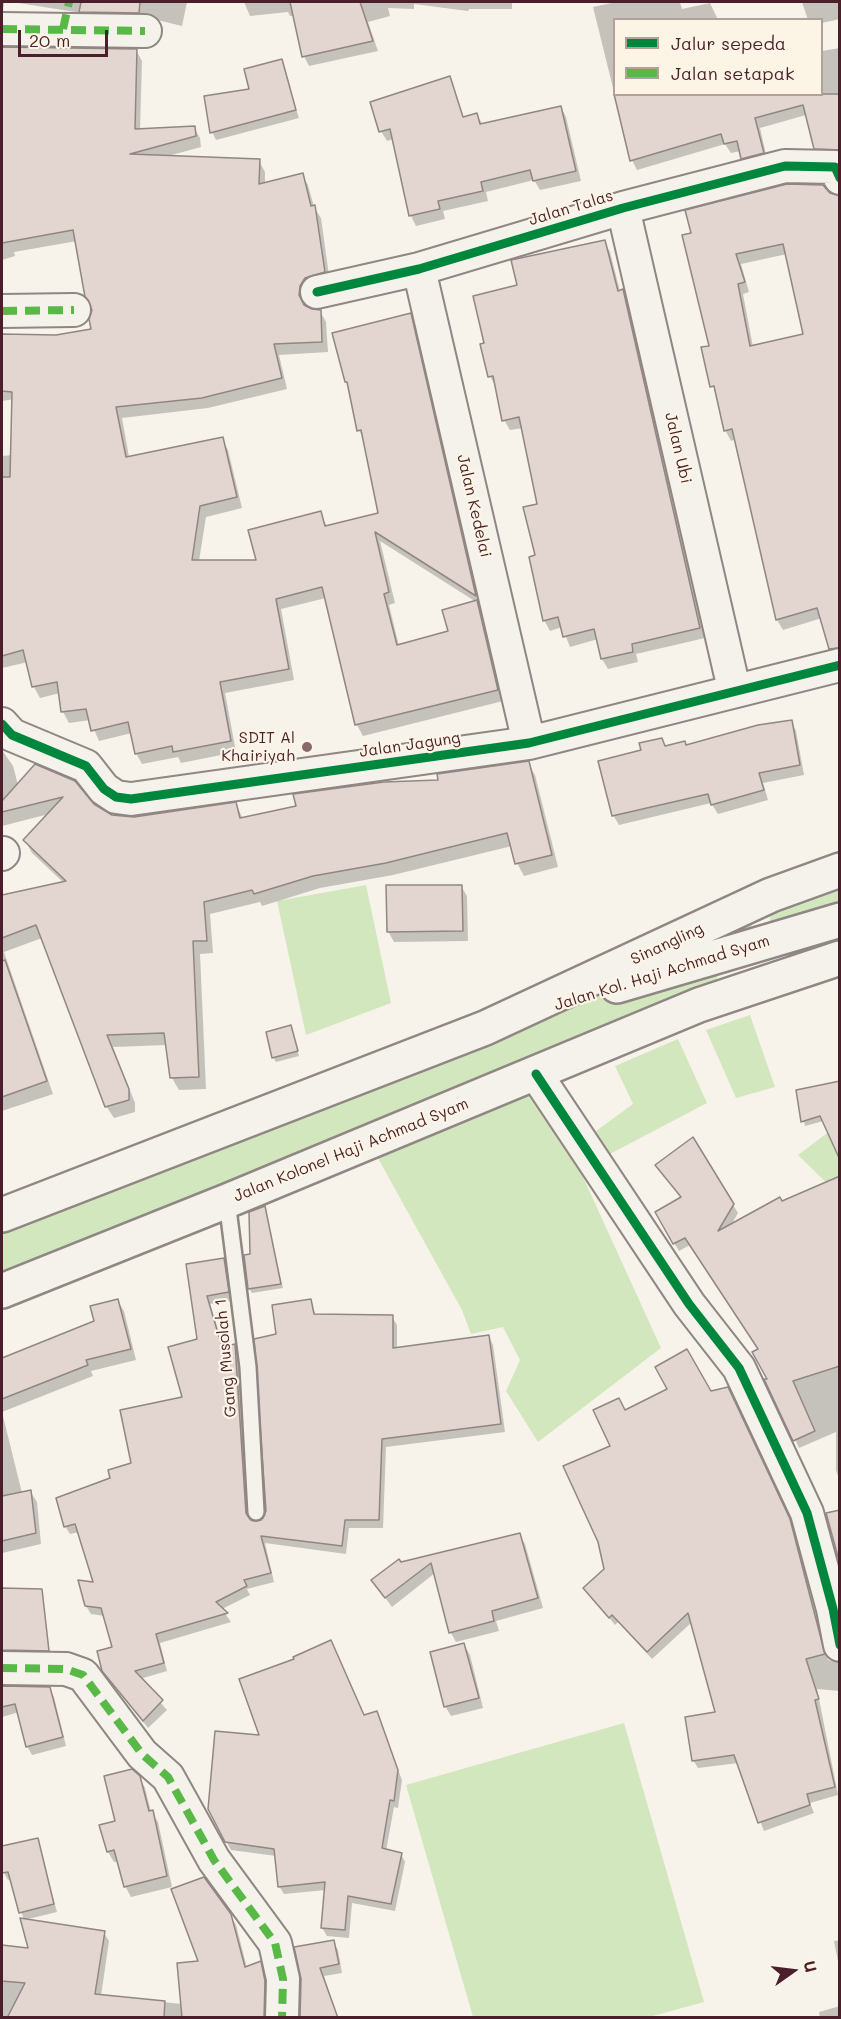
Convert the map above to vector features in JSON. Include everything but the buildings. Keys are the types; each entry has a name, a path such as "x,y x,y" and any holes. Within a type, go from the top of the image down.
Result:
{"main road":[{"name":"Sinangling","path":"485,1029 771,896 840,870"},
{"path":"771,896 768,907 770,923 778,932 786,935"},
{"path":"699,1005 771,896"},
{"name":"Jalan Kol. Haji Achmad Syam","path":"485,1029 735,950 840,920"},
{"path":"699,1005 840,958"},
{"name":"Jalan Kolonel Haji Achmad Syam","path":"2,1291 227,1201 699,1005"},
{"path":"2,1215 485,1029"}],"street":[{"path":"2,29 66,15 145,31"},
{"name":"Jalan Talas","path":"316,292 419,269 623,208 785,166 838,171"},
{"name":"Jalan Ubi","path":"623,208 734,689"},
{"name":"Jalan Kedelai","path":"419,269 529,743"},
{"path":"2,311 74,310"},
{"name":"Jalan Jagung","path":"2,724 12,735 86,766 104,789 116,797 131,799 529,743 734,689 840,665"},
{"path":"536,1074 689,1304 740,1368 807,1513 833,1609 840,1645"},
{"path":"2,1668 66,1669 84,1675 142,1754 168,1777 214,1860 275,1943 283,1979 282,2018"}],"lane":[{"name":"Gang Musolah 1","path":"227,1201 248,1367 255,1512"}],"green space":[{"path":"839,870 839,919 786,935 778,932 770,920 770,898 699,1005 536,1074 661,1348 538,1442 506,1391 520,1360 503,1327 471,1334 462,1310 369,1142 2,1291 2,1214 392,1067 485,1028 771,895"},
{"path":"366,885 391,1003 306,1035 277,901"},
{"path":"750,1015 775,1087 736,1098 706,1030"},
{"path":"678,1039 707,1103 606,1156 596,1131 633,1104 615,1066"},
{"path":"839,1124 839,1195 798,1155"},
{"path":"624,1723 704,2002 649,2017 473,2017 406,1785"}],"marked path":[{"path":"63,29 69,2"},
{"path":"2,29 145,31"},
{"path":"2,311 74,310"},
{"path":"2,1668 66,1669 83,1675 142,1754 168,1777 214,1860 275,1943 283,1979 282,2018"}],"cycle path":[{"path":"317,292 419,269 623,208 785,166 835,167 840,178"},
{"path":"2,724 12,735 86,766 104,789 116,797 131,799 529,743 840,665"},
{"path":"536,1074 689,1304 739,1368 807,1513 833,1609 840,1645"}],"place":[{"name":"SDIT Al Khairiyah","path":"307,747"}]}
